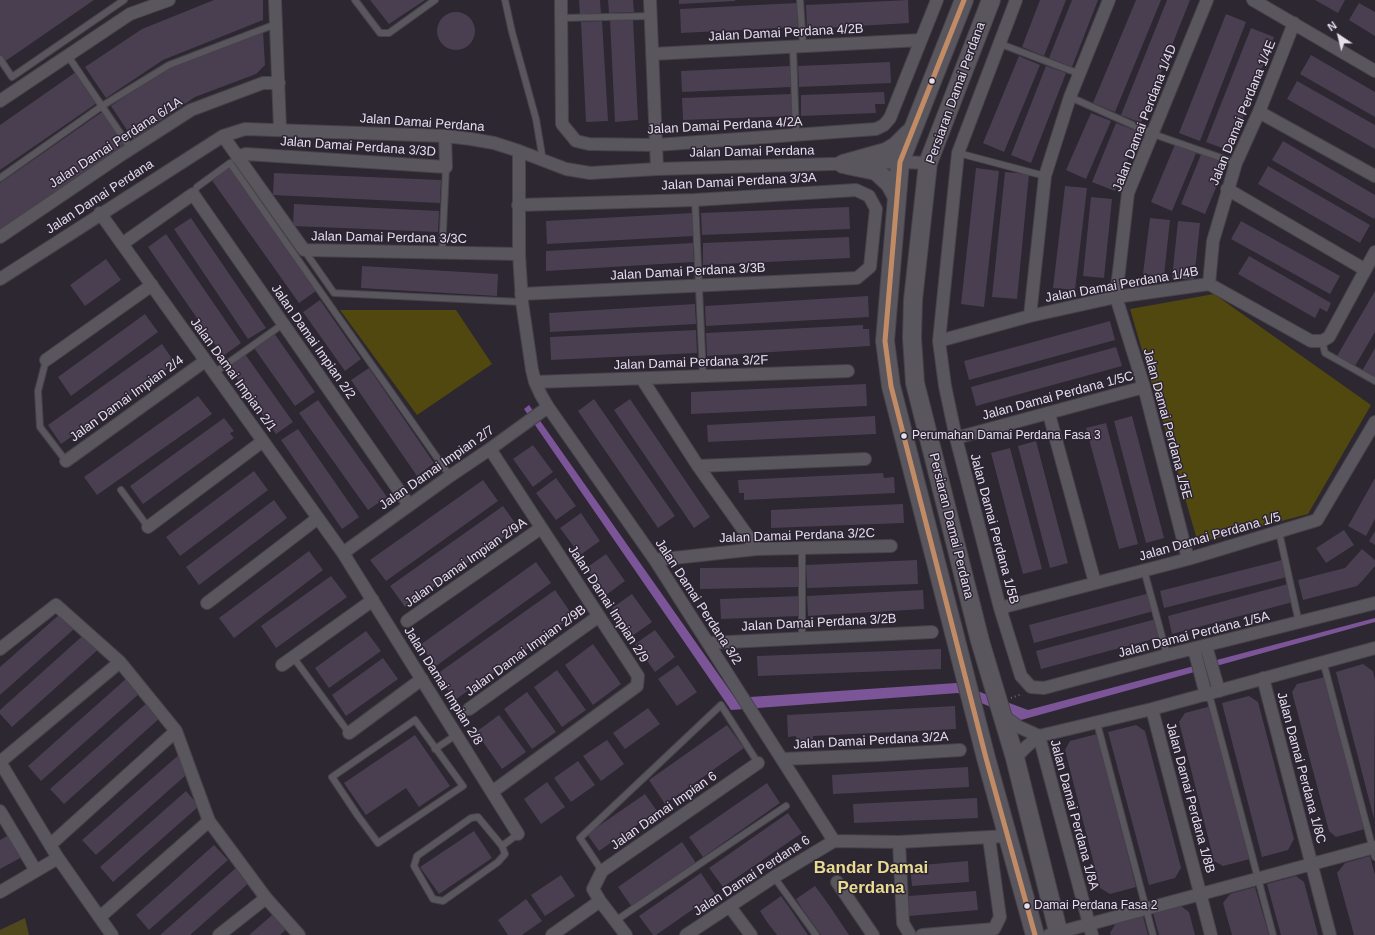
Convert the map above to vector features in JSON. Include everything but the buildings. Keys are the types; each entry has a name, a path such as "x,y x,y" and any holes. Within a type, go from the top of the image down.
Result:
{"main road":[{"name":"Persiaran Damai Perdana","path":"964,0 900,162 885,341 891,386 986,758 1035,935"},
{"name":"Persiaran Damai Perdana","path":"991,0 928,163 913,300 912,338 915,383 980,641 1015,758 1056,934"},
{"path":"843,164 886,152 896,146 914,127"},
{"path":"843,164 876,171 890,184 897,197"}],"street":[{"path":"1,99 130,14 169,0"},
{"path":"276,0 280,129"},
{"name":"Jalan Damai Perdana 4/2A","path":"562,0 562,124 576,141 589,144 656,145 866,131 876,129 884,125 890,118 937,0"},
{"path":"650,0 657,169"},
{"name":"Jalan Damai Perdana 1/5B","path":"1016,0 998,43 958,153 939,341 945,386 956,438 1000,608 1021,676 1031,687"},
{"path":"1030,316 1046,176 1070,97 1109,0"},
{"name":"Jalan Damai Perdana 1/4D","path":"1116,298 1128,193 1207,0"},
{"path":"1254,0 1375,71"},
{"name":"Jalan Damai Perdana 1/4E","path":"1209,284 1213,241 1227,189 1236,163 1259,112 1294,23"},
{"name":"Jalan Damai Perdana 4/2B","path":"652,54 921,40"},
{"name":"Jalan Damai Perdana 6/1A","path":"0,237 191,110 263,83 278,83"},
{"path":"1259,112 1375,176"},
{"name":"Jalan Damai Perdana","path":"0,278 223,136 245,129 280,129 444,136 471,139 494,143 566,169 590,173 657,169 900,162 928,163"},
{"name":"Jalan Damai Perdana 3/3C","path":"223,136 304,250 519,254"},
{"name":"Jalan Damai Perdana 3/3D","path":"237,157 246,154 446,167 444,136"},
{"name":"Jalan Damai Perdana 3/2","path":"519,151 520,179 518,205 521,298 535,382 543,410 655,560 834,841"},
{"path":"1227,189 1371,262 1328,337 1322,341"},
{"name":"Jalan Damai Perdana 3/3A","path":"518,205 695,200 856,190 868,196 876,209 870,268 857,278"},
{"path":"122,244 193,194"},
{"name":"Jalan Damai Impian 2/2","path":"193,194 409,504"},
{"name":"Jalan Damai Impian 2/1","path":"100,213 343,553"},
{"name":"Jalan Damai Perdana 3/3B","path":"521,298 698,286 857,278"},
{"name":"Jalan Damai Perdana 1/4B","path":"939,341 1030,316 1116,298 1209,284 1311,341 1322,341"},
{"path":"46,360 152,286"},
{"name":"Jalan Damai Perdana 1/5E","path":"1116,298 1144,387 1188,559"},
{"name":"Jalan Damai Impian 2/4","path":"66,461 206,360"},
{"name":"Jalan Damai Perdana 3/2F","path":"535,382 848,371"},
{"path":"642,379 698,466 757,548"},
{"name":"Jalan Damai Perdana 1/5C","path":"956,438 1144,387"},
{"name":"Jalan Damai Impian 2/7","path":"343,553 409,504 490,449 543,410"},
{"path":"1049,414 1095,583"},
{"name":"Jalan Damai Perdana 1/5","path":"1000,608 1188,559 1317,520 1375,422"},
{"path":"148,527 264,441"},
{"name":"Jalan Damai Impian 2/9","path":"490,449 638,676 638,686 492,792"},
{"path":"698,466 865,459"},
{"path":"207,603 318,518"},
{"name":"Jalan Damai Impian 2/9A","path":"407,621 541,528"},
{"name":"Jalan Damai Perdana 3/2C","path":"655,560 757,548 891,546"},
{"name":"Jalan Damai Impian 2/8","path":"343,553 518,834"},
{"path":"282,665 373,600"},
{"name":"Jalan Damai Perdana 1/5A","path":"1031,687 1044,688 1167,656 1195,653 1374,603"},
{"path":"0,649 56,605 120,662 176,731 209,821 266,898 299,935"},
{"name":"Jalan Damai Impian 2/9B","path":"469,709 599,616"},
{"name":"Jalan Damai Perdana 3/2B","path":"708,643 932,632"},
{"path":"1015,758 1026,746 1039,736 1152,709 1375,648"},
{"path":"1207,650 1212,668 1212,693"},
{"path":"1195,653 1200,672 1212,693"},
{"path":"112,935 58,858 0,762 120,662"},
{"name":"Jalan Damai Perdana 1/8C","path":"1263,678 1330,935"},
{"path":"350,733 422,679"},
{"path":"1000,708 1019,728 1039,736"},
{"name":"Jalan Damai Perdana 1/8B","path":"1152,709 1211,935"},
{"path":"50,845 176,731"},
{"name":"Jalan Damai Perdana 1/8A","path":"1039,736 1090,929"},
{"name":"Jalan Damai Perdana 3/2A","path":"782,759 960,750"},
{"name":"Jalan Damai Impian 6","path":"600,901 593,889 602,871 758,763"},
{"path":"0,810 36,871"},
{"path":"100,917 209,821"},
{"path":"834,841 899,842 1008,836"},
{"path":"922,935 994,929 1000,917 989,838"},
{"name":"Jalan Damai Perdana 6","path":"689,934 774,877 834,841"},
{"path":"899,842 903,923 910,935"},
{"path":"1056,934 1090,929 1146,908 1312,864 1374,851"},
{"path":"0,892 58,858"},
{"path":"837,882 873,935"},
{"path":"219,935 266,898"},
{"path":"552,935 600,901 626,935"},
{"path":"730,907 751,935"}],"lane":[{"path":"0,59 12,77 124,0"},
{"path":"355,0 380,33 389,33 435,0"},
{"path":"505,0 512,32 536,119 543,161"},
{"path":"796,135 800,0"},
{"path":"561,18 651,16"},
{"path":"0,178 102,106 169,65 276,24"},
{"path":"998,43 1080,74"},
{"path":"68,56 131,149"},
{"path":"1070,97 1153,134 1236,163"},
{"path":"958,153 1046,176"},
{"path":"193,194 196,187 230,163 450,476"},
{"path":"442,252 446,167"},
{"path":"695,200 703,376"},
{"path":"304,250 334,292 521,298"},
{"path":"214,372 284,324"},
{"path":"1322,341 1325,353 1375,381"},
{"path":"46,360 38,391 40,427 66,461"},
{"path":"121,490 148,527"},
{"path":"1280,532 1299,623"},
{"path":"802,548 802,638"},
{"path":"1144,570 1167,656"},
{"path":"293,657 350,733"},
{"path":"1323,661 1374,851"},
{"path":"1212,693 1273,935"},
{"path":"602,871 580,838 721,706 758,763"},
{"path":"415,720 435,748 463,786 378,843 332,777 415,720"},
{"path":"1097,723 1153,935"},
{"path":"435,748 456,735"},
{"path":"615,921 786,806"},
{"path":"478,817 502,846 505,854 498,862 443,901 434,899 414,866 417,856 471,818 478,817"},
{"path":"502,846 518,834"},
{"path":"774,877 816,935"}],"path":[{"path":"1000,708 1031,687"}],"shaded area":[{"path":"1214,294 1371,405 1308,514 1198,543 1130,309"},
{"path":"340,310 456,310 492,364 417,415"},
{"path":"529,405 735,698 956,683 1028,710 1375,618 1375,622 1021,720 958,693 731,710 524,409"},
{"path":"25,918 29,935 0,935 0,930"}],"transit line":[{"path":"964,0 900,162 885,341 891,386 986,758 1035,935"}],"place":[{"name":"Perumahan Damai Perdana Fasa 3","path":"904,436"},
{"name":"Damai Perdana Fasa 2","path":"1027,906"}],"district":[{"name":"Bandar Damai Perdana","path":"871,878"}]}
